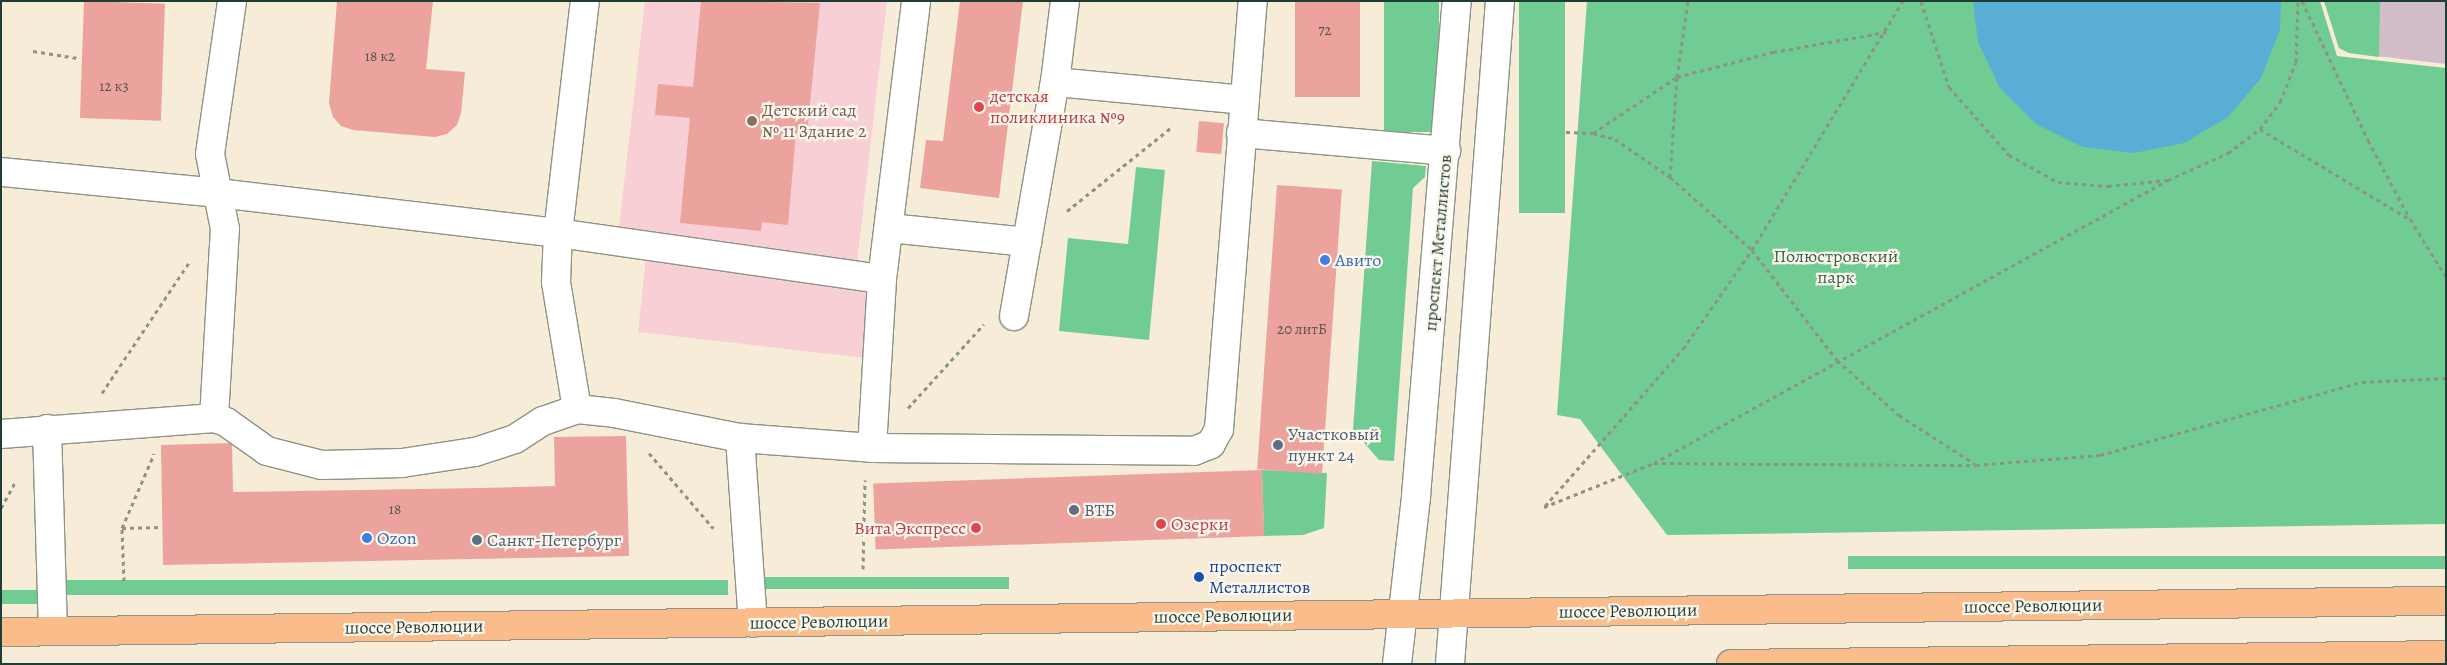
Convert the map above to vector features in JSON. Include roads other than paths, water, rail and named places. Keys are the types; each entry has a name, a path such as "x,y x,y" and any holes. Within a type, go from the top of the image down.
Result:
{"main road":[{"name":"шоссе Революции","path":"1,632 1456,612 2446,601"},
{"path":"1731,664 2446,655"}],"street":[{"path":"214,418 225,228 210,154 232,1"},
{"path":"578,409 556,282 558,233 585,1"},
{"path":"872,448 882,279 916,1"},
{"path":"1014,316 1055,82 1065,1"},
{"path":"1,434 47,429 214,418 226,422 267,451 322,465 402,463 475,452 515,439 543,421 578,409 614,413 740,438 872,448 1194,451 1211,444 1219,429 1241,133 1253,1"},
{"name":"проспект Металлистов","path":"1398,664 1446,152 1457,1"},
{"path":"1450,664 1456,612 1500,1"},
{"path":"1055,82 1244,100"},
{"path":"1241,133 1446,152"},
{"path":"1,172 218,193 558,233 882,279"},
{"path":"889,228 1027,242"},
{"path":"47,429 53,631"},
{"path":"740,438 753,623"}],"water":[{"path":"1973,1 2281,1 2280,30 2261,78 2228,117 2184,143 2134,153 2083,147 2036,124 2000,88 1978,42"}],"place":[{"name":"детская поликлиника №9","path":"979,107"},
{"name":"Детский сад № 11 Здание 2","path":"752,121"},
{"name":"Авито","path":"1325,260"},
{"name":"Участковый пункт 24","path":"1278,445"},
{"name":"ВТБ","path":"1074,510"},
{"name":"Озерки","path":"1161,524"},
{"name":"Вита Экспресс","path":"976,528"},
{"name":"Ozon","path":"367,538"},
{"name":"Санкт-Петербург","path":"477,540"},
{"name":"проспект Металлистов","path":"1199,577"}],"park label":[{"name":"Полюстровский парк","path":"1836,267"}]}
